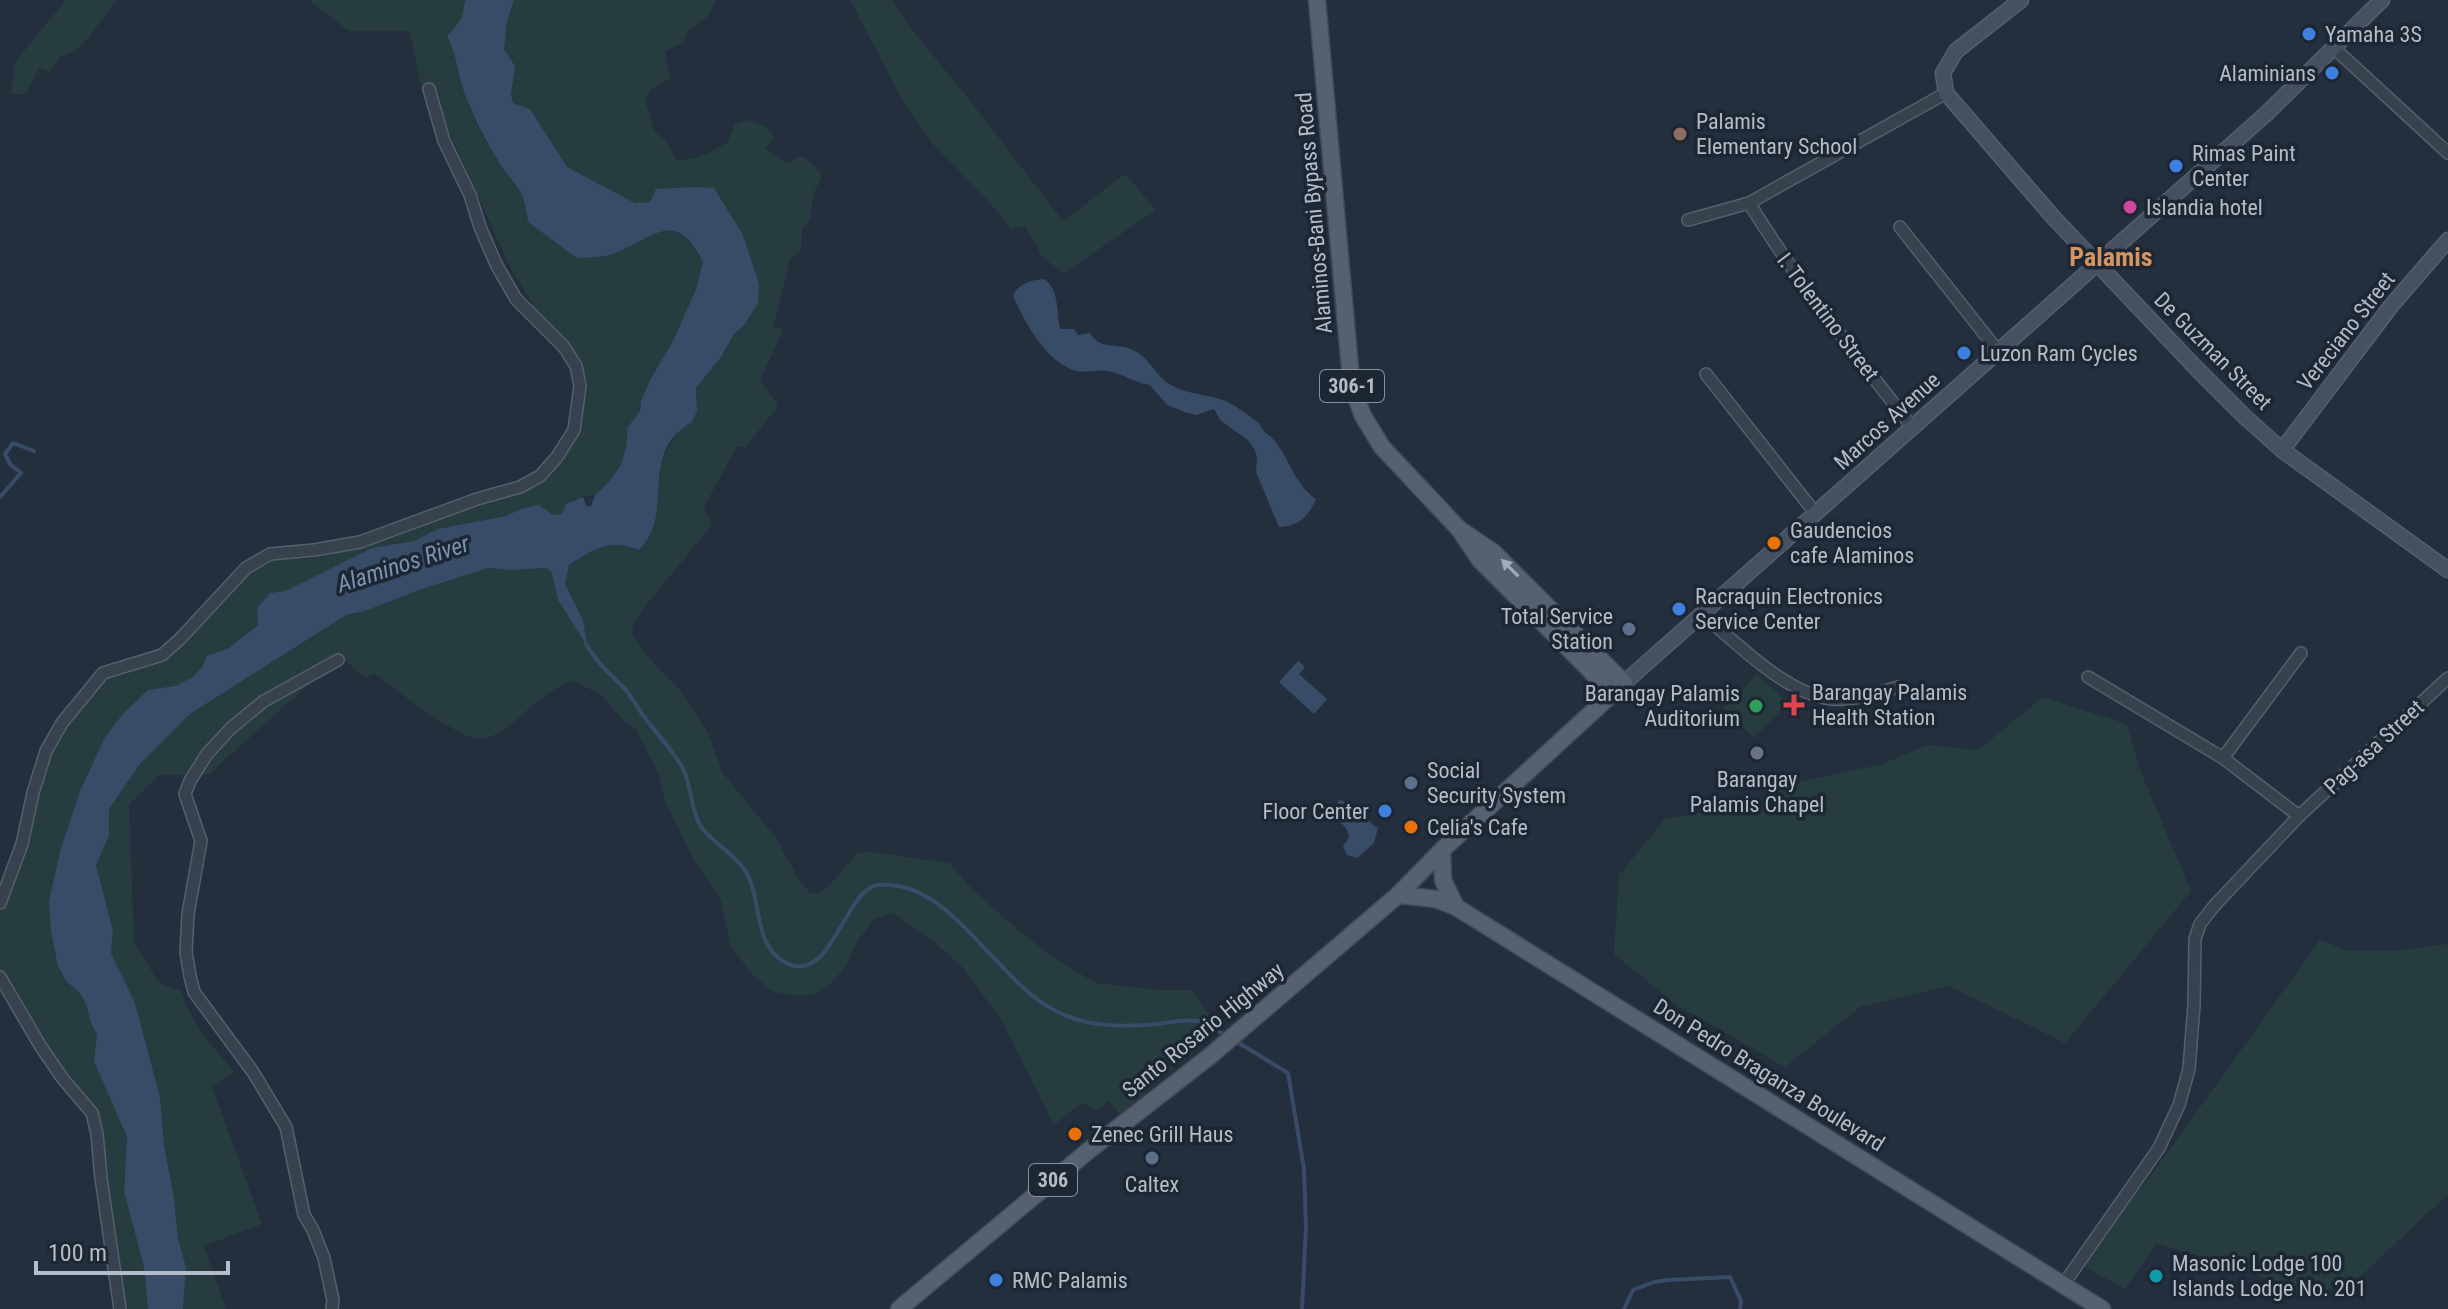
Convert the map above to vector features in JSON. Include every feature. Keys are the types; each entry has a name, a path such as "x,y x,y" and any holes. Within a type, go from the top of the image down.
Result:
{"main road":[{"name":"Alaminos-Bani Bypass Road","path":"1317,0 1352,386 1363,416 1382,447 1459,529 1480,560 1587,667 1618,688"},
{"name":"Marcos Avenue","path":"1420,873 1618,688"},
{"path":"1442,850 1443,880 1456,907"},
{"path":"1420,873 1456,907"},
{"path":"1420,873 1436,899"},
{"name":"Santo Rosario Highway","path":"899,1309 1077,1160 1210,1056 1420,873"},
{"name":"Don Pedro Braganza Boulevard","path":"1398,895 1436,899 1456,907 2102,1309"}],"street":[{"path":"1688,220 1749,203 1946,93 1943,73 1956,51 2021,0"},
{"name":"Marcos Avenue","path":"1618,688 2266,114 2382,0"},
{"path":"2334,48 2448,153"},
{"path":"0,903 22,844 46,751 62,723 103,673 162,655 246,568 270,554 360,542 477,499 520,487 540,476 574,430 580,386 576,366 564,347 516,299 496,264 470,195 444,141 429,89"},
{"name":"De Guzman Street","path":"1946,93 2053,217 2197,369 2282,450 2448,570"},
{"name":"I. Tolentino Street","path":"1749,203 1785,261 1835,330 1912,427"},
{"path":"1900,227 1998,351"},
{"name":"Vereciano Street","path":"2282,450 2391,306 2448,240"},
{"path":"1706,374 1816,514"},
{"path":"1703,615 1778,678 1800,689 1828,699 1844,699 1898,687"},
{"path":"2223,758 2301,653"},
{"path":"332,1309 324,1258 304,1215 286,1127 253,1072 194,992 186,952 188,914 201,841 185,794 207,754 231,728 264,701 338,660"},
{"path":"2088,677 2223,758 2299,816"},
{"name":"Pag-asa Street","path":"2063,1285 2159,1148 2179,1105 2189,1069 2195,939 2200,924 2299,816 2448,678"},
{"path":"0,977 41,1047 92,1113 120,1309"}],"green space":[{"path":"66,0 119,0 79,48 61,56 50,72 39,68 26,94 11,94 15,62"},
{"path":"309,0 465,0 462,18 447,36 478,127 522,195 528,222 638,243 655,231 671,230 689,242 703,262 696,289 673,341 650,380 640,411 627,428 627,443 621,465 595,495 566,504 562,514 521,509 506,516 438,529 414,541 372,548 285,591 270,593 257,608 258,625 229,648 207,656 193,677 175,686 148,691 105,737 80,791 61,848 67,982 79,992 86,1004 97,1035 95,1061 127,1137 124,1191 144,1267 148,1309 127,1309 109,1217 100,1134 0,969 0,915 45,761 60,733 103,680 164,659 252,567 277,559 308,559 376,541 551,470 582,400 560,336 537,312 509,265 450,134 427,102 410,31 349,31"},
{"path":"514,0 717,0 708,16 688,30 684,41 665,52 670,79 651,89 645,100 655,132 666,141 677,160 684,160 704,155 728,142 734,125 749,120 768,128 775,138 765,148 786,163 803,156 820,172 821,179 814,192 810,220 802,229 801,251 790,259 773,327 784,329 760,380 778,406 745,448 737,446 704,507 712,525 633,625 632,634 650,659 681,691 708,733 722,772 776,838 810,893 819,894 828,887 857,853 871,852 949,863 973,890 1057,960 1096,983 1158,990 1193,990 1218,1031 1120,1114 1109,1101 1097,1110 1081,1103 1054,1125 1000,1018 962,967 931,939 893,913 874,919 857,942 847,965 831,983 814,995 771,991 749,971 730,944 721,899 694,860 666,803 659,775 635,728 622,719 600,694 573,681 544,696 493,736 473,738 438,719 375,673 366,678 339,656 208,775 160,775 129,804 134,942 159,983 181,991 196,1024 234,1072 212,1087 262,1224 204,1246 226,1309 183,1309 186,1267 178,1239 160,1097 135,1003 111,953 113,931 96,865 109,836 109,809 140,764 190,714 346,615 488,568 547,568 552,573 558,600 586,644 583,620 565,584 569,565 602,547 618,545 638,550 658,488 660,463 679,430 697,410 696,388 743,326 759,284 750,261 650,202 635,203 567,167 530,110 513,103 511,95 515,66 504,49 507,22"},
{"path":"850,0 892,0 908,25 1063,221 1125,174 1156,210 1064,273 1043,258 1025,226 1011,229 933,144 905,105"},
{"name":"Barangay Palamis Auditorium","path":"1757,674 1788,703 1754,738 1723,709"},
{"path":"2043,697 2127,724 2140,770 2191,891 2065,1043 1949,986 1860,1007 1785,1067 1678,1006 1614,954 1619,875 1665,819 1746,804 1803,781 1883,764 1926,745 1978,750"},
{"path":"2320,940 2349,951 2395,951 2448,944 2448,1194 2361,1276 2310,1298 2253,1273 2157,1243 2125,1289 2079,1264 2152,1174"}],"water":[{"name":"Alaminos River","path":"465,0 514,0 507,22 504,49 515,66 511,95 513,103 530,109 567,167 635,203 650,202 656,189 714,188 743,235 759,284 758,304 696,388 697,411 692,422 675,435 665,450 650,535 639,550 610,545 594,550 569,565 565,584 583,620 587,646 558,600 552,573 547,568 488,568 419,590 346,615 190,714 140,764 109,809 109,836 96,865 113,931 111,953 135,1003 160,1097 178,1239 186,1267 183,1309 148,1309 144,1267 124,1191 127,1137 94,1061 97,1035 86,1004 58,966 51,931 49,901 61,848 80,791 105,737 148,690 175,686 193,677 207,656 229,648 258,625 257,608 270,593 285,591 372,548 414,541 438,529 506,516 539,505 553,515 562,514 566,504 583,497 586,506 591,506 595,495 621,465 627,443 627,428 640,411 650,380 673,341 696,289 703,262 682,234 671,231 649,236 609,255 577,258 528,222 522,195 494,154 472,112 447,36 462,18"},
{"path":"1044,279 1055,295 1060,329 1074,329 1078,335 1090,333 1104,344 1133,350 1169,384 1228,402 1260,424 1279,446 1302,486 1316,499 1310,511 1297,523 1279,527 1256,472 1255,450 1248,440 1221,421 1214,409 1196,415 1185,412 1167,405 1150,385 1108,371 1077,371 1056,360 1030,329 1013,296 1022,285"},
{"path":"1298,661 1305,667 1299,674 1327,699 1314,714 1279,682"},
{"path":"1339,800 1355,808 1378,828 1374,843 1357,858 1347,855 1343,846 1349,838 1337,816"}],"waterway":[{"path":"0,497 21,473 10,464 5,454 13,443 34,451"},
{"path":"586,644 628,693 678,761 688,781 700,825 746,872 763,934 775,955 786,963 801,966 814,962 835,937 863,893 876,885 898,886 918,892 938,904 1029,993 1060,1013 1086,1022 1114,1026 1200,1021 1226,1036"},
{"path":"1234,1040 1288,1073 1304,1169 1306,1227 1302,1309"},
{"path":"1624,1309 1633,1290 1654,1282 1730,1277 1741,1301 1740,1309"}],"place":[{"name":"Yamaha 3S","path":"2309,34"},
{"name":"Alaminians","path":"2332,73"},
{"name":"Palamis Elementary School","path":"1680,134"},
{"name":"Rimas Paint Center","path":"2176,166"},
{"name":"Islandia hotel","path":"2130,207"},
{"name":"Luzon Ram Cycles","path":"1964,353"},
{"name":"Gaudencios cafe Alaminos","path":"1774,543"},
{"name":"Racraquin Electronics Service Center","path":"1679,609"},
{"name":"Total Service Station","path":"1629,629"},
{"name":"Barangay Palamis Health Station","path":"1794,705"},
{"name":"Barangay Palamis Auditorium","path":"1756,706"},
{"name":"Barangay Palamis Chapel","path":"1757,753"},
{"name":"Social Security System","path":"1411,783"},
{"name":"Floor Center","path":"1385,811"},
{"name":"Celia's Cafe","path":"1411,827"},
{"name":"Zenec Grill Haus","path":"1075,1134"},
{"name":"Caltex","path":"1152,1158"},
{"name":"Masonic Lodge 100 Islands Lodge No. 201","path":"2156,1276"},
{"name":"RMC Palamis","path":"996,1280"}],"district":[{"name":"Palamis","path":"2111,257"}]}
